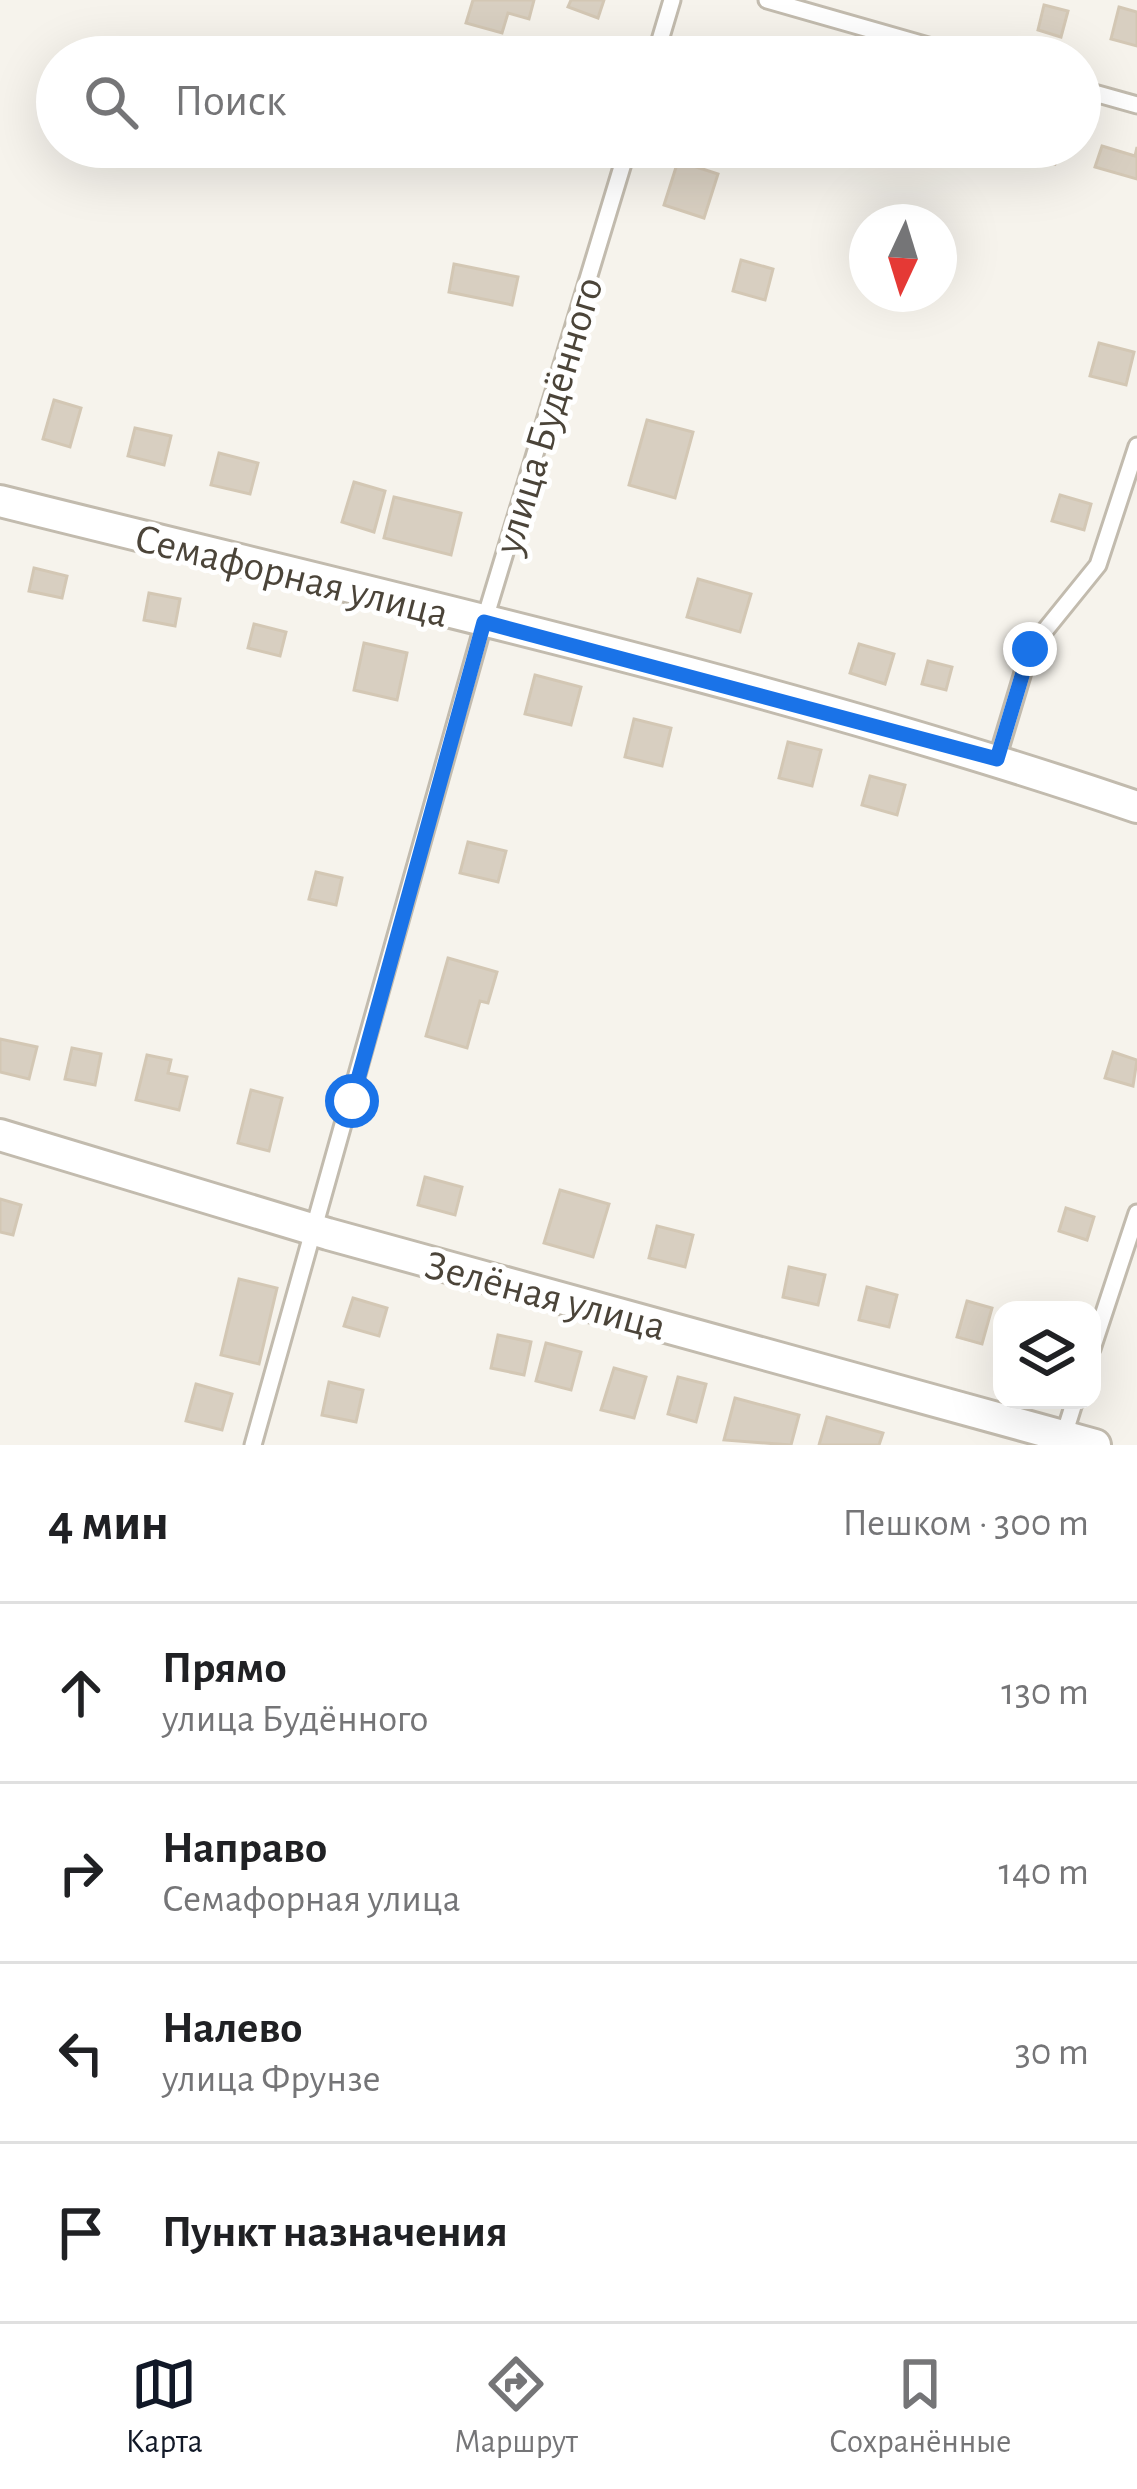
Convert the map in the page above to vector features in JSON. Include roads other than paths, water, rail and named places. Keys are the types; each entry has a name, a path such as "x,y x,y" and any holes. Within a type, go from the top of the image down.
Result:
{"street":[{"name":"Семафорная улица","path":"0,501 484,622 997,759 1137,807"},
{"name":"Зелёная улица","path":"0,1135 317,1231 1062,1440 1095,1445"}],"lane":[{"path":"661,36 672,0"},
{"path":"767,0 893,36"},
{"path":"1101,95 1137,105"},
{"name":"улица Будённого","path":"253,1445 317,1231 484,622 622,168"},
{"path":"997,759 1030,649 1098,565 1137,446"},
{"path":"1101,1322 1137,1213"},
{"path":"1062,1440 1072,1409"}]}
